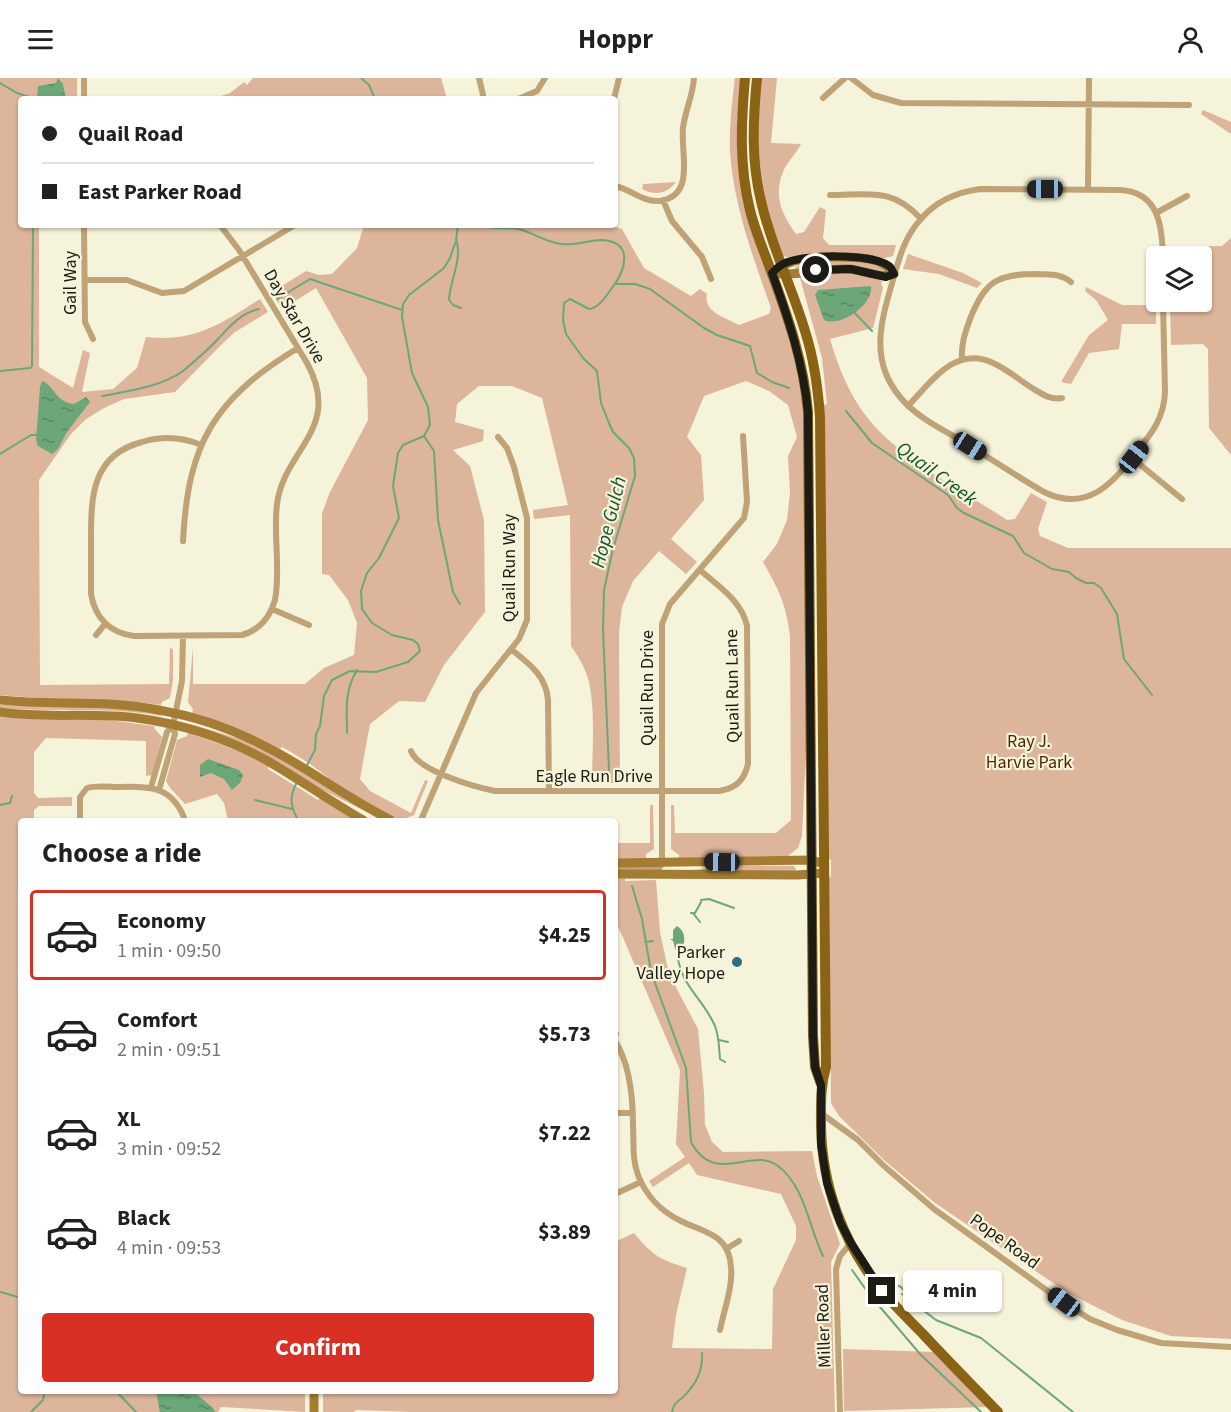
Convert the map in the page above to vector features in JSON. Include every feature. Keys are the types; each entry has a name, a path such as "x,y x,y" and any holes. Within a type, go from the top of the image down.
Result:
{"main road":[{"path":"745,78 741,135 744,183 753,222 797,345 808,412 813,1036 815,1067 821,1085"},
{"path":"757,78 753,137 755,168 765,218 811,351 820,417 826,1067 821,1085 821,1144 825,1172 836,1209 851,1243 882,1291 998,1412"}],"street":[{"path":"84,78 84,96"},
{"path":"479,78 483,96"},
{"path":"526,96 537,92 545,78"},
{"path":"615,96 619,78"},
{"path":"618,187 648,200 663,200 677,192 684,181 683,130 694,78"},
{"path":"823,98 845,78"},
{"path":"851,78 873,95 902,103 1189,105"},
{"path":"1088,189 1089,78"},
{"path":"1162,246 1162,230 1156,213 1147,201 1132,192 1088,189 971,190 944,201 921,219 904,245 881,323 880,351 890,382 899,396 923,417 1038,489 1061,498 1083,497 1102,490 1114,481 1156,427 1163,410 1165,392 1163,312"},
{"path":"830,195 891,196 905,203 921,219"},
{"path":"1156,213 1187,196"},
{"path":"663,200 672,222 702,257 711,279"},
{"name":"Gail Way","path":"84,228 85,322 86,329 93,339"},
{"name":"Day Star Drive","path":"222,228 243,256 298,348 315,381 318,399 312,430 284,480 277,500 276,593 272,609"},
{"path":"84,280 127,280 162,293 177,293 192,288 290,228"},
{"path":"772,273 784,270 839,269 857,270 886,277 894,274"},
{"path":"962,359 963,338 969,322 981,295 992,283 1019,274 1059,275 1071,282"},
{"path":"183,541 188,487 201,445 221,411 263,369 298,348"},
{"path":"908,405 941,370 962,359 976,358 990,361 1048,398 1062,398"},
{"name":"Quail Run Drive","path":"663,862 662,624 669,606 738,527 746,513 743,436"},
{"name":"Quail Run Way","path":"422,818 476,693 522,634 528,617 528,522 514,467 507,448 498,437"},
{"path":"201,445 184,439 172,438 137,443 112,458 98,476 91,503 91,594 96,612 105,624 117,632 130,636 246,634 260,625 272,609 309,625"},
{"path":"1132,458 1182,499"},
{"name":"Quail Run Lane","path":"700,570 736,602 747,626 748,764 742,786"},
{"path":"96,635 105,624"},
{"path":"151,787 167,732 173,725 176,714 182,681 183,636"},
{"path":"511,649 540,674 547,690 549,792"},
{"path":"0,700 114,704 176,714 203,721 233,731 291,760 388,818"},
{"path":"0,712 117,716 173,725 222,740 252,753 360,818"},
{"path":"159,790 174,743 173,725"},
{"name":"Eagle Run Drive","path":"411,751 418,762 441,773 476,787 495,791 719,791 742,786"},
{"path":"80,818 81,788 94,787 151,787 176,803 184,818"},
{"path":"618,863 812,860 824,868 812,875 618,873"},
{"path":"618,870 621,868 657,868 663,862"},
{"path":"618,1044 628,1078 633,1113 634,1158 641,1182 664,1211 681,1221 713,1234 726,1249 731,1271 720,1330"},
{"path":"618,1113 633,1113"},
{"name":"Pope Road","path":"821,1114 858,1140 934,1209 1090,1319 1161,1343 1231,1347"},
{"path":"618,1193 641,1182"},
{"path":"726,1249 739,1241"},
{"name":"Miller Road","path":"840,1412 836,1269 840,1256 851,1243"},
{"path":"314,1394 314,1412"}],"green space":[{"path":"0,78 77,78 77,96 18,96 18,228 39,228 39,367 73,388 83,350 90,353 82,392 113,389 137,368 146,337 178,337 206,330 260,299 268,312 235,332 175,392 124,399 86,419 71,434 39,480 40,685 169,684 170,647 173,650 173,680 170,698 161,705 0,695"},
{"path":"253,78 441,78 446,96 221,96 230,93 244,82 247,85"},
{"path":"735,78 741,78 737,124 738,162 793,351 802,392 807,728 802,836 798,848 788,856 679,858 679,855 671,849 671,805 674,805 675,833 776,833 791,820 790,636 781,598 763,562 777,544 787,520 790,493 788,456 797,437 788,405 769,391 746,381 704,396 687,437 701,455 704,500 671,539 697,562 686,574 659,551 633,581 622,607 619,632 620,783 592,783 593,716 590,691 585,670 571,646 570,515 534,519 533,510 568,505 542,398 512,386 479,386 457,404 455,422 484,430 483,441 453,450 470,466 484,520 485,612 444,665 425,702 399,701 370,724 360,779 370,791 411,813 425,780 428,781 414,815 406,818 392,816 339,787 314,767 282,747 280,749 192,713 193,709 188,702 193,648 193,684 305,684 324,668 354,655 357,623 348,600 329,575 322,574 322,513 330,492 368,420 367,378 316,288 282,309 272,292 306,271 319,275 332,274 357,248 363,228 618,228 622,229 644,268 691,296 700,289 707,294 708,305 712,310 722,316 739,325 769,314 771,308 745,232 732,172 730,133"},
{"path":"761,78 777,78 771,143 801,144 785,168 779,189 780,205 796,234 804,232 820,207 826,210 823,238 829,245 896,245 893,256 881,259 783,256 768,211 760,168 758,125"},
{"path":"1203,110 1231,122 1231,134 1201,114"},
{"path":"676,182 669,189 660,193 642,189 643,184"},
{"path":"1231,238 1231,455 1209,428 1208,349 1203,344 1171,345 1170,312 1212,312 1212,246 1222,246"},
{"path":"908,254 963,273 982,283 977,288 939,274 903,269"},
{"path":"850,261 884,268 885,271 828,265 796,270 795,267 809,262"},
{"name":"Ray J. Harvie Park","path":"854,273 883,281 873,328 830,339 832,346 838,365 860,408 880,432 913,460 1007,520 1015,519 1031,493 1047,502 1038,529 1040,536 1068,548 1231,548 1231,1339 1171,1336 1122,1320 1068,1293 935,1203 884,1160 839,1116 831,1103 829,878 831,860 828,858 824,405 827,404 822,358 800,278 811,274"},
{"path":"1086,287 1122,305 1146,305 1146,312 1156,312 1156,324 1122,324 1119,349 1089,353 1071,384 1061,382 1089,335 1108,320 1096,300 1085,291"},
{"path":"0,705 113,707 161,714 161,716 122,711 0,708"},
{"path":"0,716 108,720 154,726 162,737 152,775 146,776 146,741 46,738 34,752 34,793 38,798 72,797 72,806 39,806 34,810 34,818 18,818 18,1394 305,1394 305,1412 221,1407 218,1412 0,1412"},
{"path":"190,724 247,741 273,754 379,818"},
{"path":"188,733 249,756 269,766 268,769 318,800 320,798 353,818 228,818 224,803 217,794 185,804 166,781 177,740 187,736"},
{"path":"650,805 653,805 654,849 646,854 646,859 618,859 618,843 650,843"},
{"path":"736,866 794,866 796,869 795,871 691,870"},
{"path":"625,878 625,881 656,880 660,932 669,974 698,1029 705,1125 712,1142 723,1152 812,1151 817,1176 840,1244 831,1262 835,1412 356,1410 354,1412 323,1412 323,1394 618,1394 618,1241 634,1233 657,1256 687,1268 676,1315 672,1348 772,1349 773,1289 796,1240 796,1226 781,1194 697,1175 689,1163 653,1187 649,1181 685,1157 676,1144 680,1070 618,926 618,879"},
{"path":"843,1349 935,1352 988,1407 844,1411"}],"water":[{"path":"58,78 63,84 65,96 37,96 38,86 56,83"},
{"path":"871,286 871,293 867,300 855,313 839,321 824,320 815,295 818,290"},
{"path":"42,381 68,403 74,404 86,397 90,402 67,432 58,449 52,454 38,446 36,440"},
{"path":"208,759 239,770 243,775 240,783 232,790 224,779 211,773 200,777 200,765"},
{"path":"677,926 682,930 684,942 682,948 676,951 670,939 673,939 673,930"},
{"path":"157,1394 197,1394 215,1412 160,1412"}],"waterway":[{"path":"361,78 369,85 374,96"},
{"path":"0,83 26,96"},
{"path":"0,371 32,366 33,228"},
{"path":"306,767 315,750 324,696 332,680 350,671 376,672 408,662 420,651 418,644 413,640 392,635 372,623 362,609 361,591 367,573 379,558 399,518 393,486 398,453 403,445 424,436 430,425 428,407 412,373 402,317 403,304 409,295 444,268 456,241 458,228"},
{"name":"Hope Gulch","path":"511,228 561,244 602,240 612,242 623,252 621,274 602,301 589,309 570,299 564,303 563,320 566,334 583,358 597,371 601,403 609,423 613,432 629,448 634,458 635,476 613,549 604,590 603,630 609,770"},
{"path":"456,239 458,254 449,300 453,305 461,308"},
{"path":"277,299 310,279 402,310"},
{"name":"Quail Creek","path":"615,284 635,284 650,289 704,328 750,346 757,373 789,388"},
{"path":"102,396 144,388 165,381 183,371 236,321 259,309"},
{"path":"853,311 872,331"},
{"name":"Quail Creek","path":"846,411 872,443 948,495 957,508 964,513 1013,536 1024,553 1052,569 1069,572 1076,578 1086,583 1094,583 1101,588 1117,614 1124,659 1152,695"},
{"path":"0,454 31,435 37,435"},
{"path":"424,436 434,451 438,520 453,592 460,604"},
{"path":"347,733 348,693 357,670"},
{"path":"297,782 292,801 297,818"},
{"path":"0,805 10,803 12,796"},
{"path":"255,800 292,809"},
{"name":"Hope Gulch","path":"632,886 642,919 651,972 686,1068 691,1142 701,1155 711,1162 722,1164 757,1160 768,1161 778,1166 787,1174 800,1196 823,1256"},
{"path":"701,900 709,899 734,908"},
{"path":"691,913 695,913 701,902"},
{"path":"693,913 700,922"},
{"name":"Hope Gulch","path":"645,942 653,941"},
{"path":"677,950 686,982 715,1026 720,1059 725,1062"},
{"path":"719,1040 728,1042"},
{"path":"852,1270 869,1294 920,1354 981,1412"},
{"path":"893,1283 901,1287 910,1298"},
{"path":"1,1292 18,1297"},
{"path":"902,1294 936,1320 981,1338 1073,1412"},
{"path":"672,1412 674,1405 688,1392 698,1377 702,1353"},
{"path":"31,1412 43,1400 44,1394"},
{"path":"119,1394 136,1412"}],"place":[{"name":"Parker Valley Hope","path":"737,962"}],"route":[{"path":"816,270 851,269 886,277 894,274 890,267 874,261 838,256 791,262 782,265 772,273 797,345 808,412 813,1036 815,1067 821,1085 821,1144 825,1172 840,1222 882,1291"}]}
